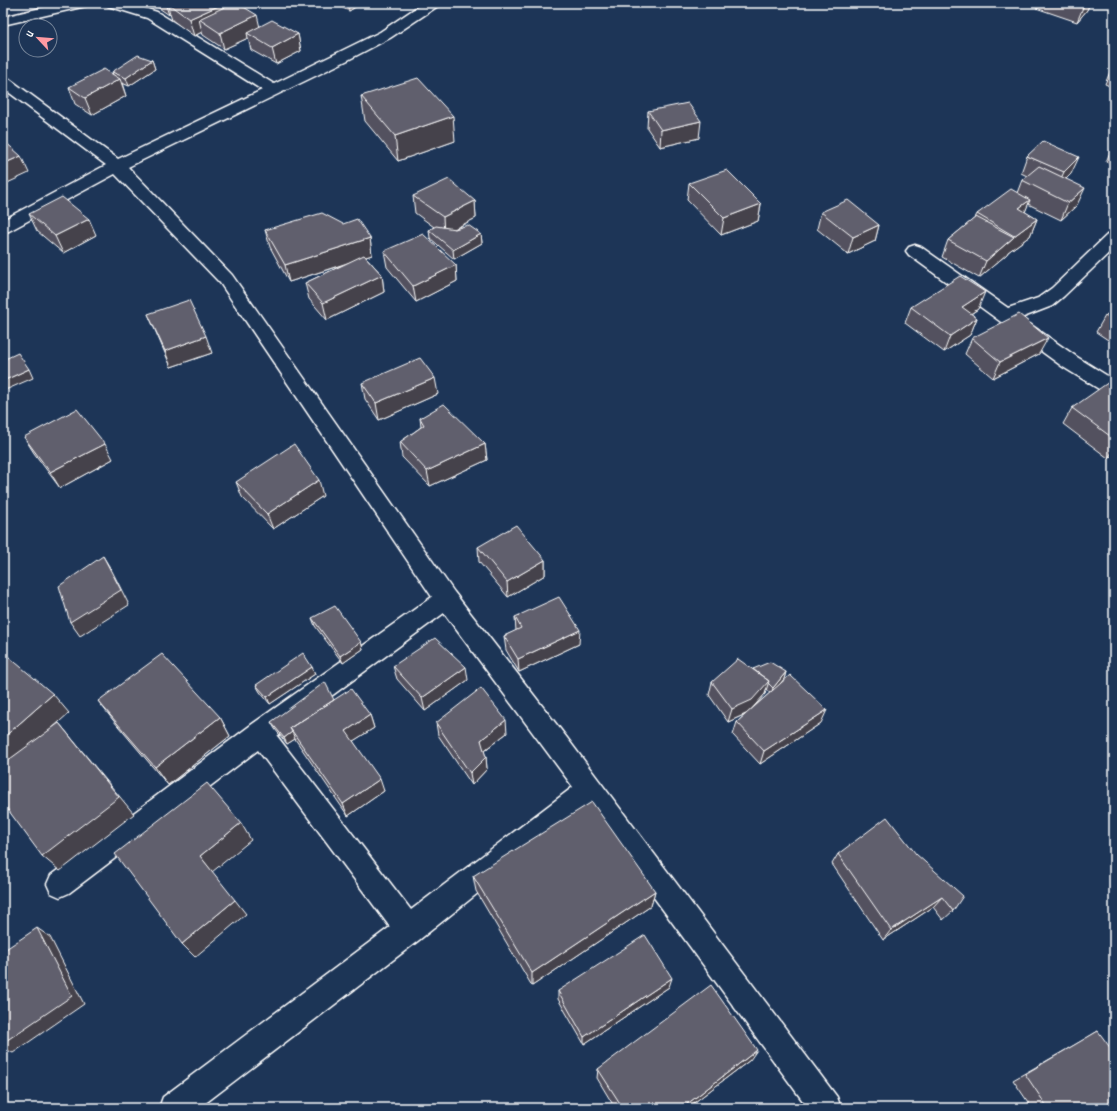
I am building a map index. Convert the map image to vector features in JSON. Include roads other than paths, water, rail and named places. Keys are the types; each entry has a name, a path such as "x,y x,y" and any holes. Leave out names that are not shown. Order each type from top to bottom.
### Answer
{"street":[{"path":"3,21 81,3"},
{"path":"113,3 152,15 274,91"},
{"path":"3,227 117,166 274,91 385,35 433,3"},
{"path":"3,82 117,166 226,280 446,598 590,789 826,1108"},
{"path":"1006,316 1045,302 1058,292 1114,238"},
{"path":"914,251 1070,362 1114,389"},
{"path":"60,884 260,733 446,598"},
{"path":"260,733 409,930"},
{"path":"174,1108 409,930 590,789"}]}
